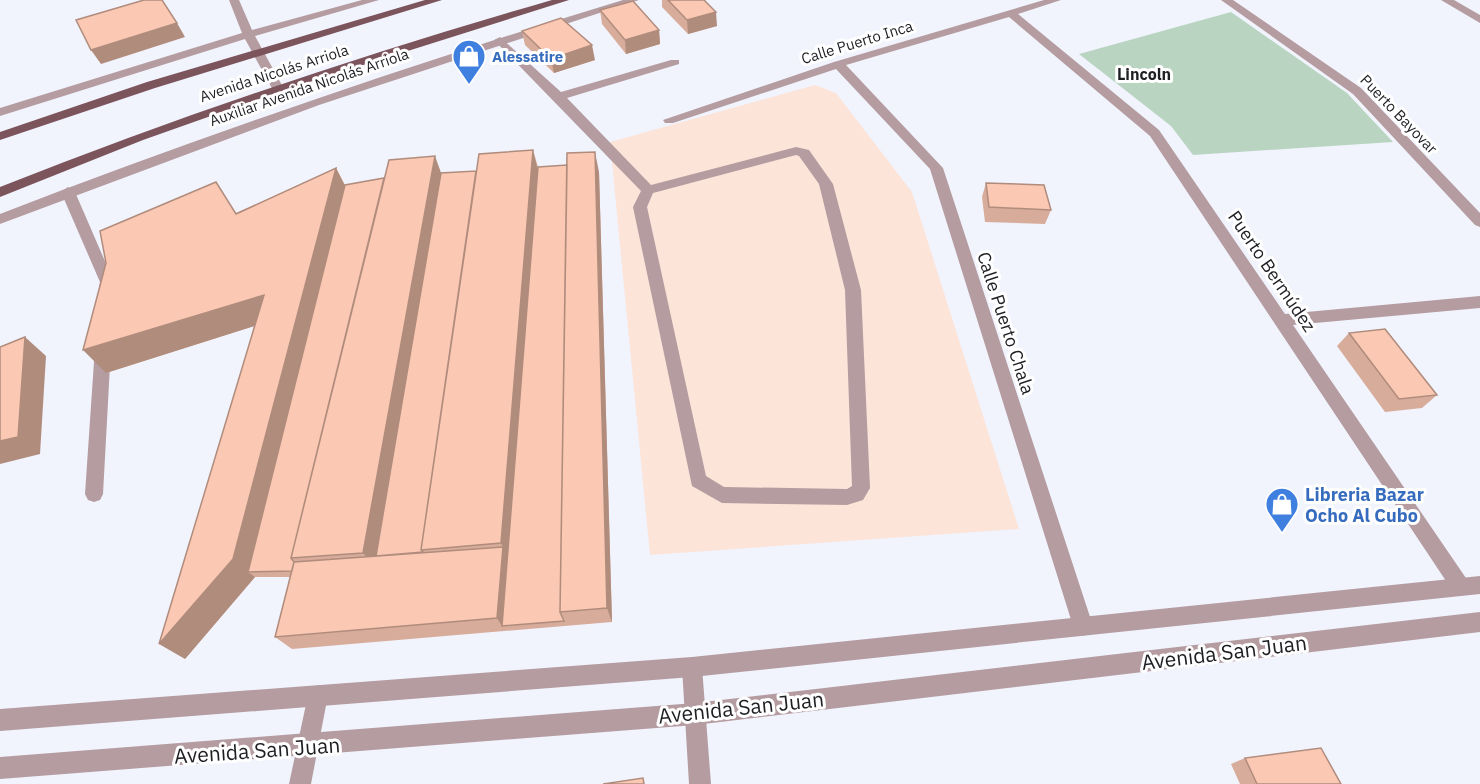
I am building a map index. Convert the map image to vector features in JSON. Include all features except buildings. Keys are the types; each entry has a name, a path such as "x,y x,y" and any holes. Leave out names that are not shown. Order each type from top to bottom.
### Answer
{"main road":[{"name":"Avenida Nicolás Arriola","path":"0,136 256,52 437,0"},
{"name":"Avenida Nicolás Arriola","path":"0,192 167,127 278,89 483,23 564,0"}],"street":[{"path":"234,0 256,52 278,89"},
{"path":"0,111 250,34 375,0"},
{"name":"Auxiliar Avenida Nicolás Arriola","path":"0,219 166,154 500,40 634,0"},
{"name":"Calle Puerto Inca","path":"669,120 838,64 1056,0"},
{"name":"Puerto Bayovar","path":"1226,0 1357,91 1480,222"},
{"path":"1446,0 1479,18"},
{"name":"Puerto Bermúdez","path":"1010,13 1155,133 1282,320 1470,586"},
{"path":"483,23 559,97 648,190"},
{"path":"559,97 675,62"},
{"name":"Calle Puerto Chala","path":"838,64 936,168 1083,626"},
{"path":"796,151 804,153 826,184 853,290 862,480 861,488 856,494 847,497 722,495 698,480 640,207 648,190 796,151"},
{"path":"68,192 107,282 106,306"},
{"path":"1282,320 1480,302"},
{"path":"94,494 104,330"},
{"name":"Avenida San Juan","path":"0,720 692,667 1470,586"},
{"name":"Avenida San Juan","path":"0,768 307,746 695,714 1480,622"},
{"path":"692,667 700,784"},
{"path":"300,784 318,695"}],"shaded area":[{"path":"815,85 836,93 912,192 1019,529 650,555 610,142"}],"green space":[{"path":"1231,12 1347,93 1393,142 1193,155 1171,126 1079,54"}],"place":[{"name":"Alessatire","path":"469,85"},
{"name":"Libreria Bazar Ocho Al Cubo","path":"1282,533"}],"district":[{"name":"Lincoln","path":"1144,74"}]}
